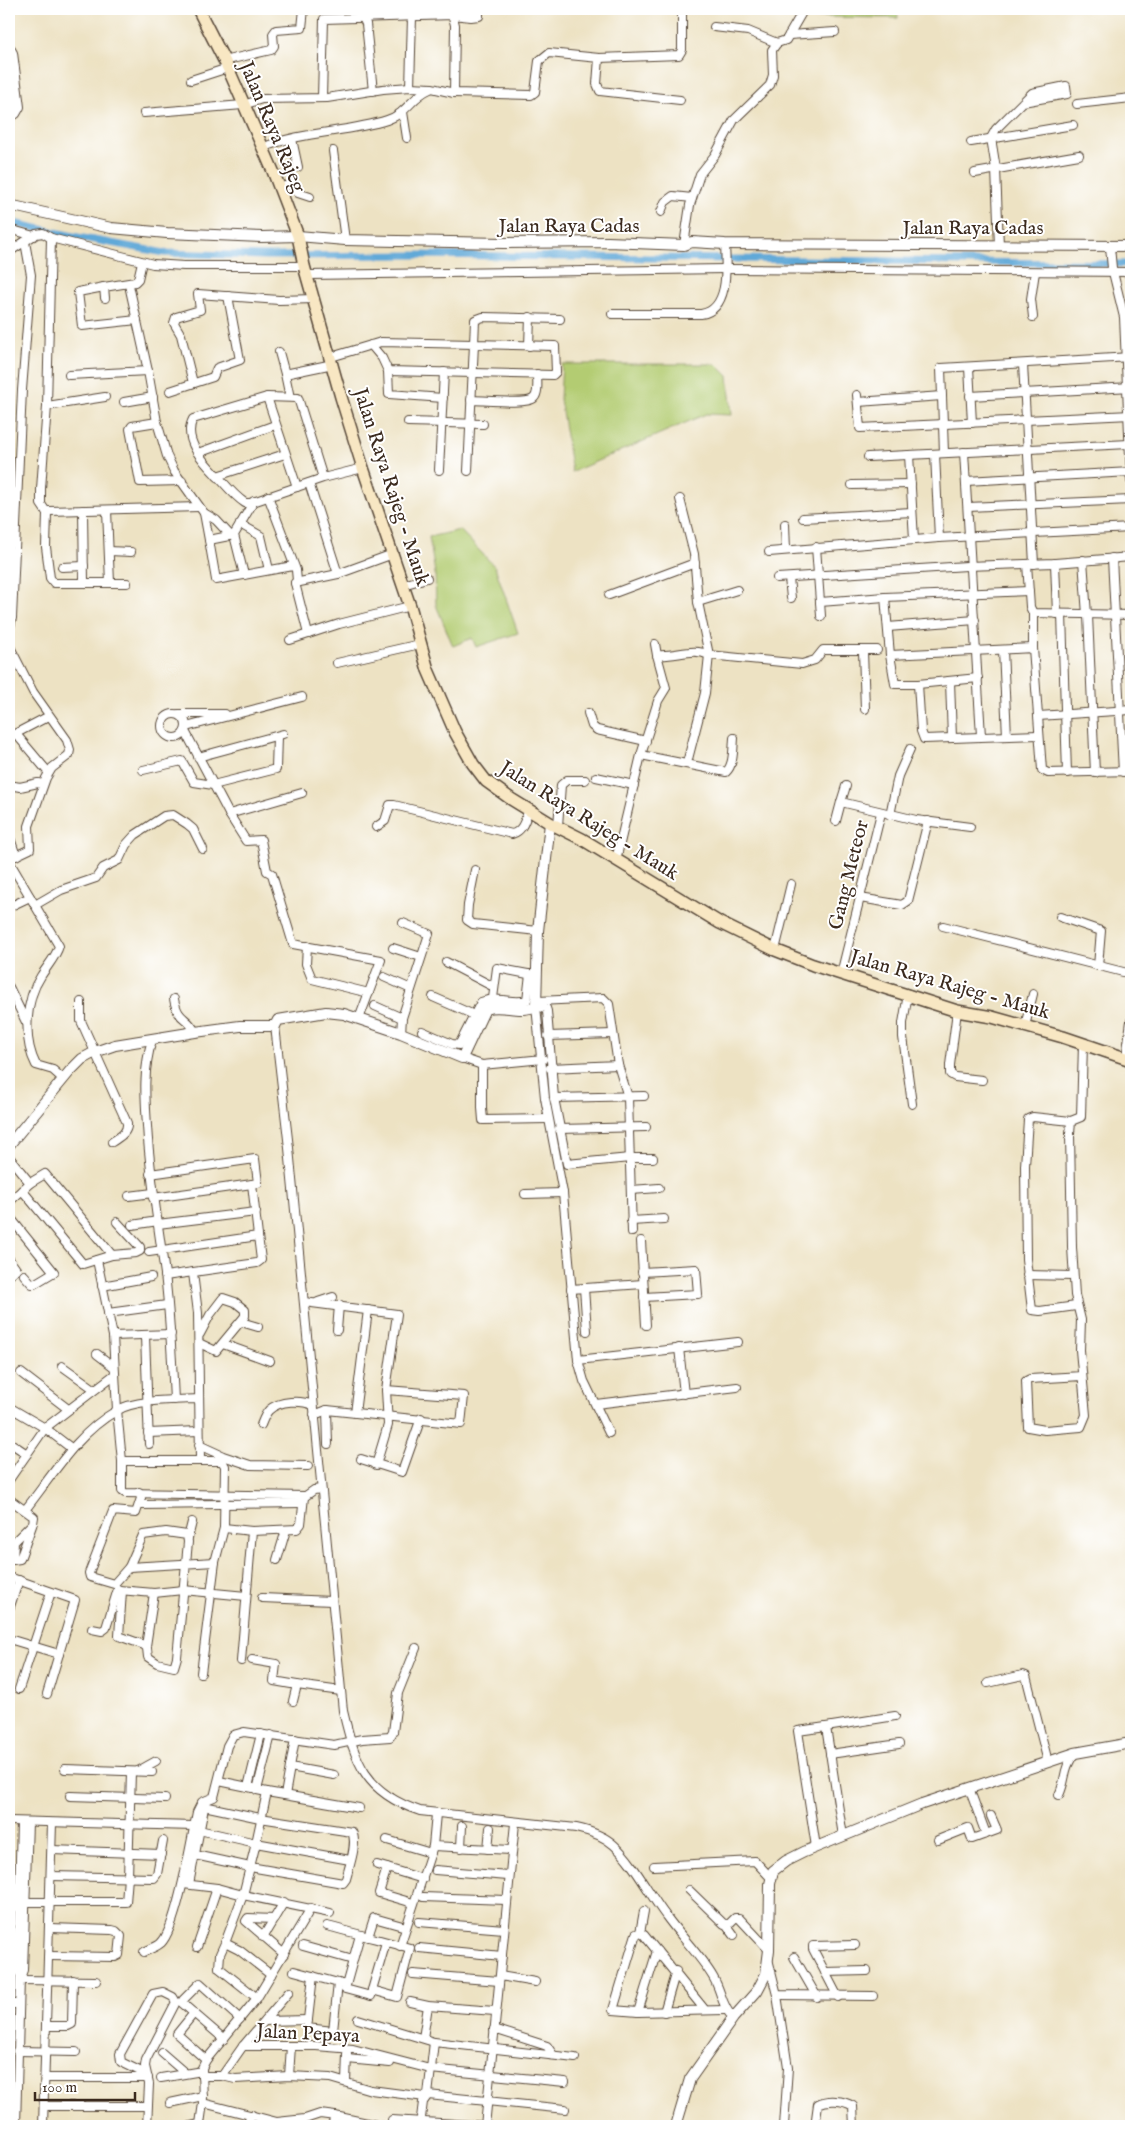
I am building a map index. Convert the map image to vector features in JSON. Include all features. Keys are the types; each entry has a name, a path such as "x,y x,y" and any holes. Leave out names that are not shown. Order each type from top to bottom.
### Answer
{"main road":[{"name":"Jalan Raya Rajeg","path":"198,9 226,65 262,148 299,241 305,268"},
{"name":"Jalan Raya Rajeg - Mauk","path":"305,268 362,468 410,606 428,670 455,732 473,764 494,788 725,926 775,950 841,974 957,1011 1025,1026 1128,1059"}],"street":[{"path":"191,80 226,65 271,50 274,45 273,34 276,30 302,28 304,9"},
{"path":"359,9 366,24 373,91"},
{"path":"322,98 323,21 326,18 412,17 452,12 478,16 480,9"},
{"path":"144,113 243,105 262,99 322,98 410,87 454,92 531,95 535,92 539,61 546,54 599,58 679,55 682,50 682,9"},
{"path":"714,27 748,31 777,43 786,40 804,9"},
{"path":"452,12 455,25 454,92"},
{"path":"410,87 412,17"},
{"path":"789,35 835,32"},
{"path":"684,245 692,198 700,174 715,155 734,120 770,85 773,75 772,52 777,43"},
{"path":"9,46 13,53 20,108 16,114 9,118"},
{"path":"599,58 596,84 600,91 680,100"},
{"path":"999,246 996,169 991,138 996,129 1023,102 1032,93 1066,86 1067,94 1023,102"},
{"path":"262,148 292,139 387,120 403,112 419,94 432,88"},
{"path":"1077,104 1131,98"},
{"path":"403,112 407,138"},
{"path":"971,142 1073,125"},
{"path":"292,139 298,167"},
{"path":"332,152 345,240"},
{"path":"975,173 1079,156"},
{"path":"278,188 292,184 298,193 310,197"},
{"path":"661,212 665,202 673,196 692,198"},
{"name":"Jalan Raya Cadas","path":"9,204 133,231 262,237 299,241 608,242 684,245 692,242 725,247 999,246 1111,251 1131,246"},
{"path":"9,229 37,234 142,262 184,266 305,268 725,268 1035,272 1113,270 1131,272"},
{"path":"9,252 37,234"},
{"path":"51,238 47,406 40,489 41,504 46,513 46,547 51,582 127,583"},
{"path":"9,631 12,618 22,390 31,275 24,242"},
{"path":"612,314 706,313 710,311 722,298 725,247"},
{"path":"1111,251 1113,270 1123,313 1128,357 1131,481"},
{"path":"137,320 82,326 78,292 129,285 138,279 142,262"},
{"path":"1032,317 1031,300 1035,272"},
{"path":"129,285 157,422 167,456 202,510 232,535 244,576"},
{"path":"104,288 105,298"},
{"path":"192,383 175,319 176,317 200,310 198,294 315,300"},
{"path":"170,391 213,376 216,368 240,360 228,296"},
{"path":"468,471 475,320 478,317 560,319"},
{"path":"529,346 530,317"},
{"path":"285,374 332,361 371,345 387,342 554,346 556,348 555,374 388,371"},
{"path":"371,345 382,358 388,371 389,394 443,398"},
{"path":"279,352 289,392"},
{"path":"944,453 940,369 1128,357"},
{"path":"1023,364 1032,505 1029,592 1030,607 1033,613 1038,735 1042,770 1048,773 1127,772 1121,711 1112,558"},
{"path":"969,367 972,423"},
{"path":"69,375 148,371"},
{"path":"439,470 444,372"},
{"path":"471,400 523,402 532,400 536,395 537,374"},
{"path":"970,396 1129,387"},
{"path":"942,396 857,399 860,428 1130,415"},
{"path":"47,406 105,397"},
{"path":"124,402 153,397"},
{"path":"324,478 298,398 267,397 193,419 190,424 190,436 204,463 244,503 362,468"},
{"path":"267,397 296,487"},
{"path":"157,422 132,426 130,428 140,482 182,481"},
{"path":"408,422 483,424"},
{"path":"198,453 275,425"},
{"path":"868,457 1129,444"},
{"path":"964,452 981,736"},
{"path":"217,476 285,454"},
{"path":"935,454 939,538"},
{"path":"909,455 914,539"},
{"path":"966,481 1131,472"},
{"path":"309,483 338,574"},
{"path":"852,485 911,484"},
{"path":"268,496 296,570 297,581 294,583 308,634"},
{"path":"680,499 695,563 698,602 710,655 705,693 687,763"},
{"path":"968,507 1131,500"},
{"path":"209,540 232,535 254,501"},
{"path":"46,513 49,511 83,510 202,510"},
{"path":"83,510 84,582"},
{"path":"107,510 110,583"},
{"path":"202,510 216,580 294,566"},
{"path":"803,518 912,512"},
{"path":"240,524 261,536 269,570"},
{"path":"785,524 786,550"},
{"path":"769,552 914,539 1131,528"},
{"path":"816,547 822,616"},
{"path":"109,551 131,552"},
{"path":"294,583 338,574 393,554"},
{"path":"777,578 971,566 1055,563 1131,556"},
{"path":"1083,560 1088,615 1095,773"},
{"path":"609,595 695,563"},
{"path":"1055,563 1066,715 1067,773"},
{"path":"62,567 84,566"},
{"path":"403,585 427,578"},
{"path":"789,578 792,598"},
{"path":"698,602 737,590"},
{"path":"820,602 885,597 1029,592"},
{"path":"885,597 890,655 895,684 918,684 978,678"},
{"path":"290,640 353,620 410,606"},
{"path":"1033,613 1131,615"},
{"path":"888,627 975,620"},
{"path":"337,664 420,644"},
{"path":"616,860 641,755 658,701 666,688 655,644"},
{"path":"9,645 33,692 63,734 70,750 69,755 48,772 43,784 29,826 30,849 11,859"},
{"path":"890,655 1034,648"},
{"path":"657,655 666,656 701,651 710,655 802,664 815,660 823,650 877,650"},
{"path":"1003,650 1007,736"},
{"path":"863,651 865,709"},
{"path":"950,681 952,738"},
{"path":"918,684 923,738 1038,735"},
{"path":"234,714 171,714 165,717 162,723 162,730 167,736 173,738 180,736 186,729 234,714 302,697"},
{"path":"1038,716 1131,710"},
{"path":"588,713 594,728 646,741"},
{"path":"178,714 184,718 186,729 198,756 228,814 246,841 261,840 268,871 272,874 293,944 381,960 359,1019"},
{"path":"48,772 12,735 49,716"},
{"path":"143,770 182,761 194,782 214,785 276,769 280,735 198,756"},
{"path":"641,755 726,772 730,769 732,761 734,738"},
{"path":"890,814 898,776 910,749"},
{"path":"596,777 634,786"},
{"path":"481,1002 493,998 522,1002 527,1000 534,975 538,931 561,785 568,780 585,780"},
{"path":"9,785 20,787 38,783 43,784"},
{"path":"836,821 846,786"},
{"path":"228,814 302,793"},
{"path":"841,802 881,813 970,828"},
{"path":"376,827 384,821 390,805 394,804 512,834 517,833 523,826 529,810"},
{"name":"Gang Meteor","path":"841,974 881,813"},
{"path":"35,905 61,890 96,878 103,868 119,860 126,845 134,835 164,816 173,815 193,829 203,849"},
{"path":"860,898 902,905 908,901 928,821"},
{"path":"9,835 11,859 59,948 36,985 26,1022"},
{"path":"475,870 467,920 473,924 538,931"},
{"path":"775,950 791,884"},
{"path":"9,908 30,897"},
{"path":"1060,917 1101,931 1098,966"},
{"path":"401,1034 402,1018 430,934 403,923"},
{"path":"943,926 1131,974"},
{"path":"307,946 306,964 312,979 370,993"},
{"path":"393,948 421,958"},
{"path":"446,962 492,982"},
{"path":"422,1031 456,1046 459,1045 498,968 534,975"},
{"path":"534,975 548,1119 563,1194 578,1360 584,1381 608,1433"},
{"path":"384,977 411,988"},
{"path":"492,982 493,998"},
{"path":"9,987 26,1022 29,1044 36,1065 53,1070 63,1079"},
{"path":"908,994 903,1023 903,1037 912,1104"},
{"path":"1025,1026 1033,994"},
{"path":"433,997 474,1015"},
{"path":"462,1058 485,1009 492,1007 524,1009 537,1003 603,998 609,1004 618,1065 628,1096 632,1232"},
{"path":"174,999 178,1014 192,1026 195,1032"},
{"path":"81,1002 81,1021 127,1123 125,1132 112,1142"},
{"path":"537,1003 546,1008 554,1098 567,1164 630,1158 653,1158"},
{"path":"375,1006 402,1018"},
{"path":"957,1011 950,1074 955,1077 982,1080"},
{"path":"9,1144 82,1059 115,1045 195,1032 335,1012 401,1034 482,1065 542,1059"},
{"path":"280,1021 289,1148 321,1490 341,1692 350,1743 365,1775 378,1787 411,1808 436,1814 548,1824 593,1832 614,1845 712,1975 719,1989 725,2010 733,2018"},
{"path":"1128,1059 1131,1021"},
{"path":"548,1036 612,1034"},
{"path":"152,1040 146,1059 144,1078 150,1174 165,1276 171,1334 174,1400"},
{"path":"1076,1306 1040,1311 1032,1310 1027,1275 1025,1166 1028,1119 1033,1117 1071,1120 1081,1118 1082,1044"},
{"path":"482,1065 483,1120 548,1119"},
{"path":"550,1068 618,1065"},
{"path":"554,1098 644,1096"},
{"path":"1071,1120 1074,1276 1076,1306 1081,1320 1082,1376 1086,1415 1081,1427 1045,1430 1028,1427 1026,1381 1030,1378 1082,1376"},
{"path":"559,1129 646,1127"},
{"path":"9,1158 30,1183"},
{"path":"129,1196 258,1184 255,1159 150,1174"},
{"path":"9,1202 30,1183 45,1174 112,1255"},
{"path":"165,1276 259,1262 252,1184"},
{"path":"631,1190 658,1188"},
{"path":"22,1190 83,1264 112,1255 140,1251 140,1247 117,1222"},
{"path":"525,1194 563,1194"},
{"path":"132,1225 256,1212"},
{"path":"9,1216 54,1272 34,1284 24,1275"},
{"path":"631,1221 664,1220"},
{"path":"149,1252 258,1236"},
{"path":"640,1241 646,1325"},
{"path":"9,1259 16,1269 9,1276"},
{"path":"97,1260 113,1336 116,1410 122,1461 121,1489 125,1493 225,1493 304,1500"},
{"path":"642,1272 696,1268 698,1294 644,1297"},
{"path":"193,1273 201,1343 199,1399 200,1461"},
{"path":"1027,1275 1074,1276"},
{"path":"102,1286 152,1277"},
{"path":"571,1289 643,1284"},
{"path":"584,1288 587,1331"},
{"path":"316,1302 332,1297"},
{"path":"223,1298 236,1302 245,1310 246,1314 241,1322 216,1351 201,1343 201,1329 223,1298"},
{"path":"304,1302 316,1302 396,1314 398,1316 386,1390 387,1430 376,1465"},
{"path":"108,1313 168,1305"},
{"path":"337,1330 339,1306"},
{"path":"355,1413 368,1310"},
{"path":"241,1322 258,1328"},
{"path":"113,1336 171,1334"},
{"path":"145,1336 149,1444"},
{"path":"578,1360 738,1342"},
{"path":"223,1344 270,1361"},
{"path":"679,1348 684,1394"},
{"path":"97,1354 114,1371"},
{"path":"62,1366 94,1390"},
{"path":"10,1477 45,1428 94,1390 114,1371"},
{"path":"21,1372 68,1409"},
{"path":"596,1404 737,1387"},
{"path":"314,1415 327,1410 388,1417 421,1418 461,1424 464,1396 386,1390"},
{"path":"26,1510 71,1448 116,1410 147,1402 199,1399"},
{"path":"261,1425 267,1412 277,1405 305,1402 314,1405"},
{"path":"9,1407 45,1428 71,1448"},
{"path":"327,1410 328,1444"},
{"path":"361,1459 402,1472 421,1418"},
{"path":"148,1433 199,1432"},
{"path":"9,1442 27,1454"},
{"path":"199,1444 223,1456 250,1465 308,1466"},
{"path":"201,1673 215,1562 224,1528 225,1466 232,1458"},
{"path":"122,1461 222,1462 225,1466"},
{"path":"224,1528 252,1531 297,1529 300,1526 304,1500 314,1490 321,1490"},
{"path":"139,1492 141,1498 140,1505 134,1514 113,1512 89,1574 91,1578 118,1588 154,1593 183,1590 246,1596"},
{"path":"9,1499 33,1515 33,1523"},
{"path":"140,1505 304,1500"},
{"path":"154,1593 146,1646 149,1659 172,1667 175,1666 185,1563 192,1522"},
{"path":"278,1560 286,1530"},
{"path":"240,1661 252,1531"},
{"path":"102,1631 108,1624 118,1588 143,1535 178,1532 184,1533 188,1538"},
{"path":"129,1567 215,1562"},
{"path":"9,1577 75,1600 47,1694"},
{"path":"9,1609 19,1580"},
{"path":"118,1588 119,1636"},
{"path":"19,1689 51,1592"},
{"path":"262,1598 332,1601"},
{"path":"92,1629 146,1646"},
{"path":"9,1639 59,1654"},
{"path":"144,1952 162,1943 171,1926 195,1855 200,1805 214,1797 227,1746 233,1735 244,1732 334,1745 390,1737 393,1732 398,1693 416,1648"},
{"path":"252,1660 276,1664 274,1681 341,1692"},
{"path":"988,1683 1023,1674 1026,1676 1048,1762"},
{"path":"293,1701 297,1685"},
{"path":"816,1847 798,1731 895,1716"},
{"path":"826,1727 842,1836"},
{"path":"248,1787 260,1734"},
{"path":"257,1790 271,1735"},
{"path":"285,1795 295,1739"},
{"path":"676,2126 690,2079 733,2018 762,1985 769,1954 771,1878 778,1866 816,1847 922,1804 1075,1753 1131,1743"},
{"path":"830,1754 899,1744"},
{"path":"1059,1795 1067,1764 1075,1753"},
{"path":"134,1772 156,1761"},
{"path":"290,1767 334,1775"},
{"path":"64,1769 152,1772"},
{"path":"9,1902 124,1903 126,1901 130,1797 134,1772"},
{"path":"218,1781 266,1792 359,1808"},
{"path":"969,1788 986,1834"},
{"path":"256,1998 220,1968 220,1954 226,1943 243,1895 256,1844 266,1792"},
{"path":"70,1796 165,1799"},
{"path":"195,1855 250,1867 343,1883 346,1879 350,1860 354,1837 352,1832 260,1818 205,1803"},
{"path":"400,1946 413,1903 417,1900 432,1850 436,1814"},
{"path":"938,1840 968,1828 972,1839 997,1830 991,1816"},
{"path":"9,1822 129,1824 197,1828 256,1844 350,1860"},
{"path":"15,2126 19,2004 18,1973 23,1902 24,1822"},
{"path":"392,2120 420,2124 486,2126 495,2011 515,1822"},
{"path":"43,2126 52,1823"},
{"path":"461,1848 462,1826"},
{"path":"186,1884 197,1828"},
{"path":"488,1849 490,1828"},
{"path":"387,1840 432,1850 461,1848 511,1850"},
{"path":"51,1876 128,1878 156,1876 163,1841"},
{"path":"52,1850 161,1854"},
{"path":"654,1866 755,1861 771,1878"},
{"path":"377,1865 423,1878"},
{"path":"386,1868 379,1893 413,1903"},
{"path":"435,1870 508,1876"},
{"path":"186,1884 217,1888 330,1913"},
{"path":"197,1947 217,1888"},
{"path":"689,1890 726,1924 734,1935"},
{"path":"423,1897 506,1900"},
{"path":"263,1937 284,1902"},
{"path":"191,2126 200,2124 203,2100 202,2074 206,2060 256,1998 310,1908"},
{"path":"644,1911 640,1933 636,1934 633,1942 612,2008 616,2011 638,2012 725,2010"},
{"path":"236,1913 246,1919 274,1919"},
{"path":"313,1976 307,2028 333,2031 342,1984 374,1918 406,1927"},
{"path":"726,1924 739,1918 769,1954 788,2068 784,2126"},
{"path":"246,1919 247,1923 284,1954"},
{"path":"419,1922 504,1929"},
{"path":"327,1926 410,1948 397,1997 372,1990"},
{"path":"49,1956 115,1957 119,1955 120,1936 116,1931 112,1930 50,1928"},
{"path":"640,1933 644,1935 676,1971 705,2010"},
{"path":"294,1971 342,1984 345,1989 371,1996 386,1942"},
{"path":"226,1943 239,1950 271,1975"},
{"path":"838,1997 813,1946 855,1945"},
{"path":"303,1946 353,1960"},
{"path":"418,1948 502,1956"},
{"path":"638,2012 657,1951"},
{"path":"794,1957 817,1997"},
{"path":"664,2012 676,1971"},
{"path":"825,1972 867,1971"},
{"path":"18,1973 48,1980 96,1981"},
{"path":"412,1974 499,1978 535,1982"},
{"path":"47,2026 68,2026 72,2024 73,1980"},
{"path":"224,2039 182,2003 183,2000 200,1983 240,2019"},
{"path":"147,2076 121,2062 120,2054 153,1994 163,1992 173,1996 176,2002 146,2060 147,2076 147,2126"},
{"path":"222,2076 243,2046 290,1992"},
{"path":"777,1995 817,1997 873,1996"},
{"path":"410,2002 428,2006 495,2011"},
{"path":"9,2004 19,2004"},
{"path":"423,2038 428,2006"},
{"path":"194,2014 177,2034 206,2060"},
{"path":"358,2019 434,2042 492,2047 575,2058"},
{"path":"265,2021 308,2020"},
{"path":"494,2029 547,2046 553,2055"},
{"path":"420,2124 434,2042"},
{"name":"Jalan Pepaya","path":"243,2046 348,2049 430,2069 565,2082"},
{"path":"289,2076 291,2046"},
{"path":"346,2082 348,2049"},
{"path":"16,2051 76,2052"},
{"path":"162,2053 185,2073"},
{"path":"347,2059 412,2064"},
{"path":"161,2078 185,2073 235,2078 289,2076 330,2078 371,2090 565,2109"},
{"path":"45,2078 147,2076"},
{"path":"170,2103 203,2100 277,2124 304,2122 320,2114 335,2116 360,2124 381,2126"},
{"path":"814,2126 819,2103 834,2101 846,2102 853,2106 854,2126"},
{"path":"45,2106 147,2106"},
{"path":"246,2126 252,2115"},
{"path":"332,2126 335,2116"}],"green space":[{"path":"818,9 897,9 898,18 819,17"},
{"path":"562,364 716,364 728,376 732,415 706,414 572,472 560,399"},
{"path":"460,530 495,567 518,633 476,647 472,638 453,646 436,605 435,573 429,537"}],"waterway":[{"path":"9,222 165,253 266,256 420,255 1131,264"}]}
